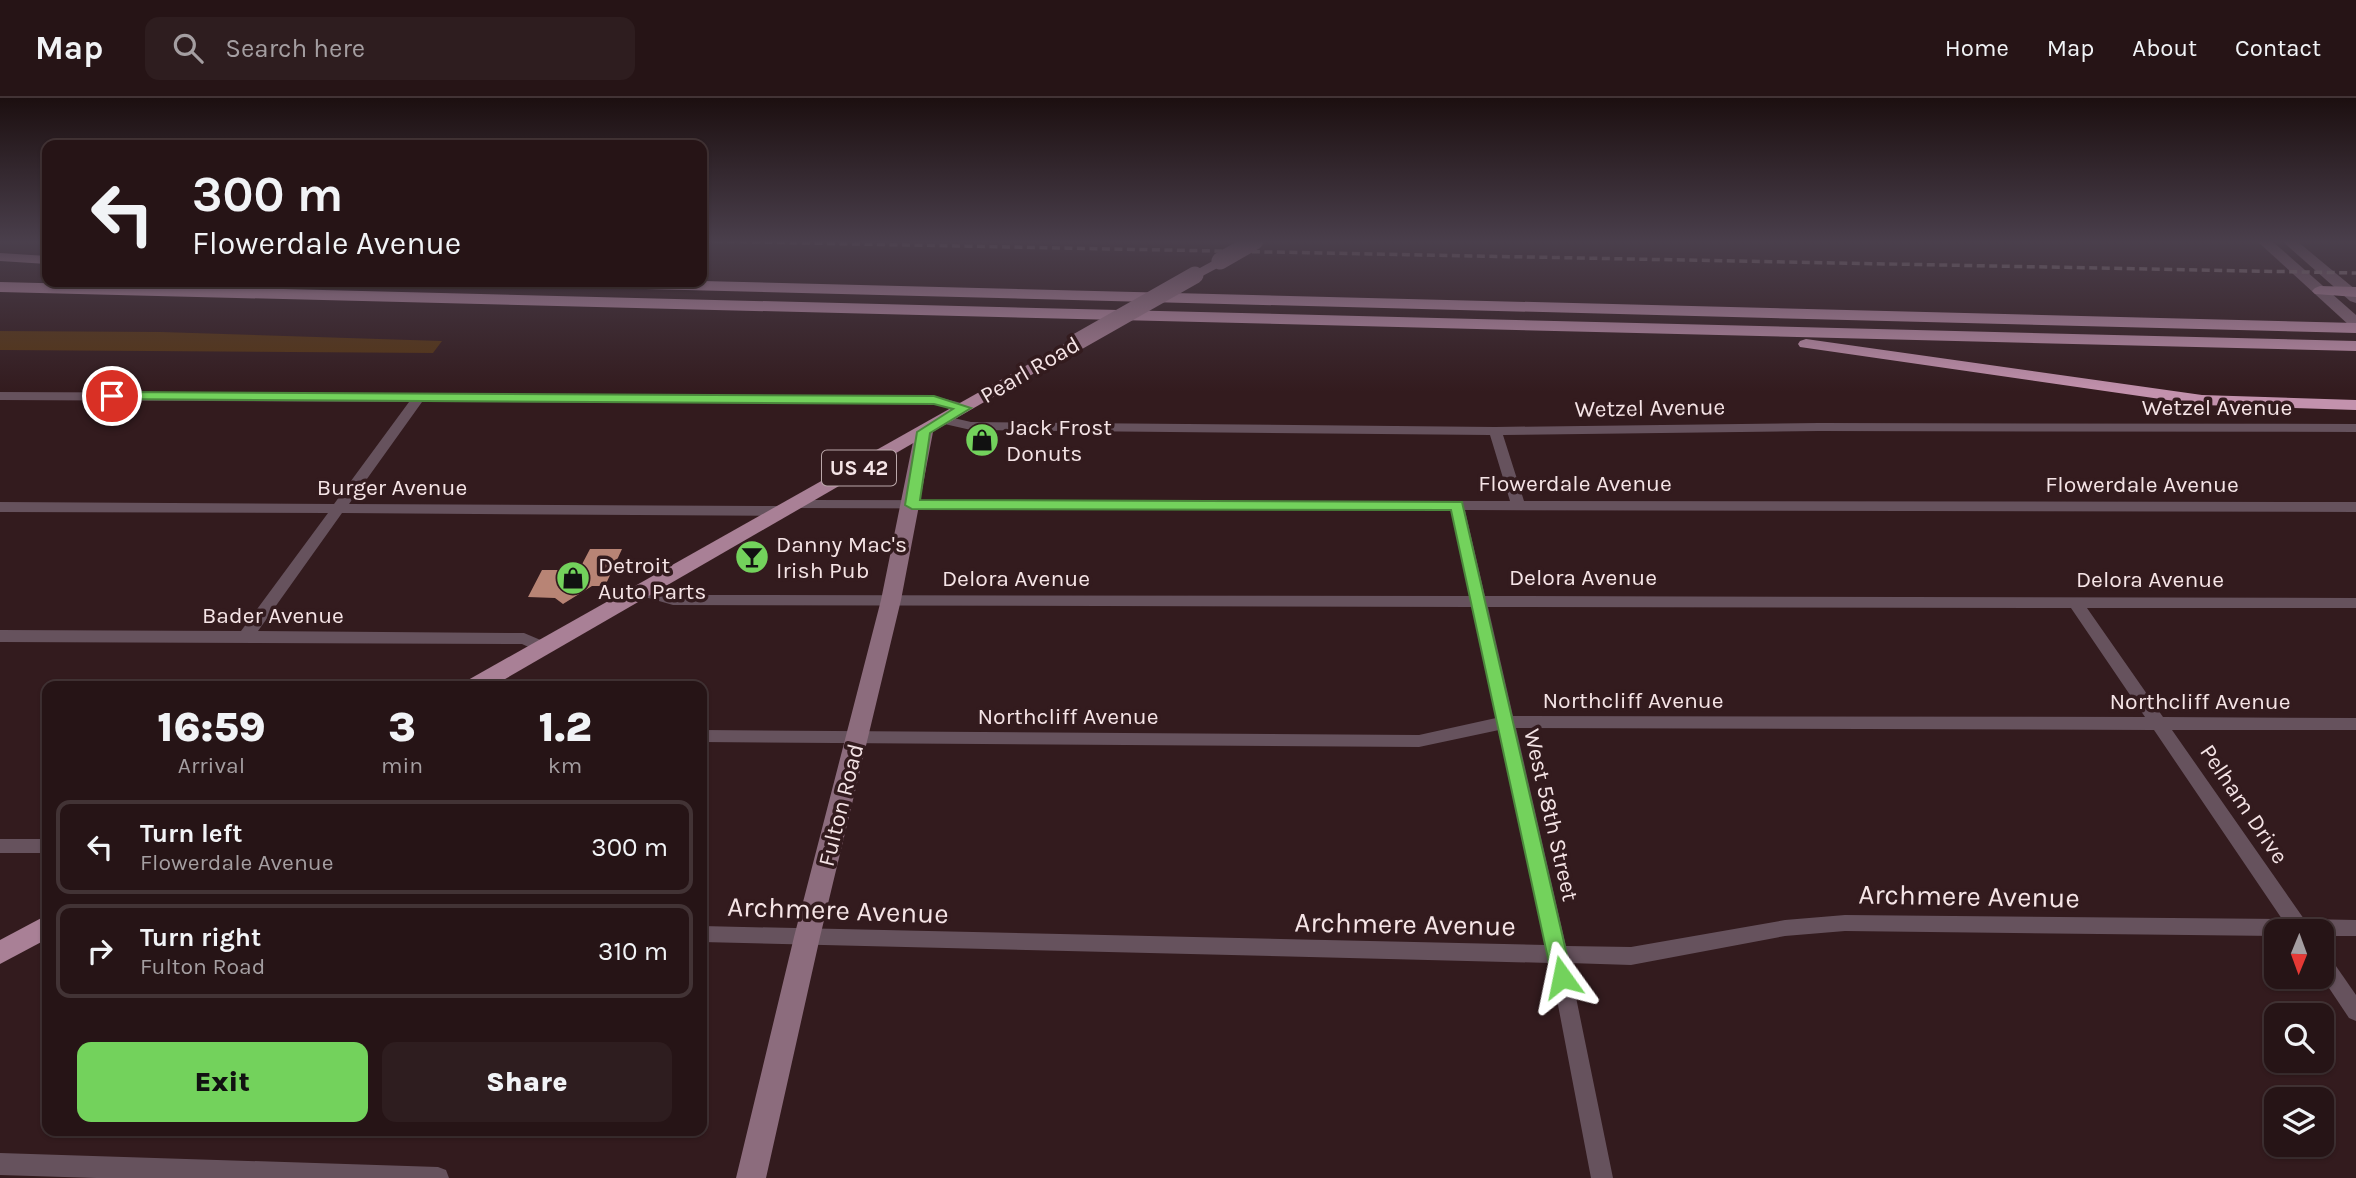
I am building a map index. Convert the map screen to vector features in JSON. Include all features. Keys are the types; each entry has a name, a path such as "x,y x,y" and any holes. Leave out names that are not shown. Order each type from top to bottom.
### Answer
{"highway":[{"path":"0,294 106,291"},
{"path":"138,291 2351,346"},
{"path":"934,291 2326,327 2356,325"},
{"path":"2325,291 2354,294"},
{"path":"1451,325 1806,344 2202,400 2356,405"}],"main road":[{"name":"Pearl Road","path":"495,681 544,648 1166,291"},
{"path":"2320,291 2356,325"},
{"name":"Fulton Road","path":"751,1178 807,937 891,600 912,505 924,432"},
{"path":"0,953 42,929"}],"street":[{"path":"0,396 934,400 964,408"},
{"path":"245,638 418,398"},
{"name":"Wetzel Avenue","path":"944,420 971,426 1496,431 1806,427 2356,428"},
{"path":"1496,431 1519,506"},
{"name":"Flowerdale Avenue","path":"789,508 912,505 2356,507"},
{"name":"West 58th Street","path":"1457,505 1558,955 1602,1178"},
{"name":"Burger Avenue","path":"0,508 789,508"},
{"name":"Delora Avenue","path":"643,591 673,600 2356,603"},
{"name":"Pelham Drive","path":"2075,602 2293,919"},
{"name":"Bader Avenue","path":"0,636 509,638 524,639 544,648"},
{"name":"Northcliff Avenue","path":"707,736 1419,741 1506,722 2356,724"},
{"path":"0,846 42,846"},
{"name":"Archmere Avenue","path":"707,934 1630,956 1785,928 1845,923 2264,929"},
{"name":"Archmere Avenue","path":"2334,928 2356,928"},
{"path":"2334,980 2356,1012"},
{"path":"0,1164 438,1178"}],"shaded area":[{"path":"0,331 161,332 442,341 433,353 0,350"}],"building":[{"name":"Detroit Auto Parts","path":"590,549 622,549 605,586 592,586 563,604 555,598 528,597 542,570 579,570"}],"place":[{"name":"Jack Frost Donuts","path":"982,440"},
{"name":"Danny Mac's Irish Pub","path":"752,557"},
{"name":"Detroit Auto Parts","path":"573,578"}],"route":[{"path":"112,396 934,400 964,408 924,432 912,505 1457,505 1562,977"}]}
